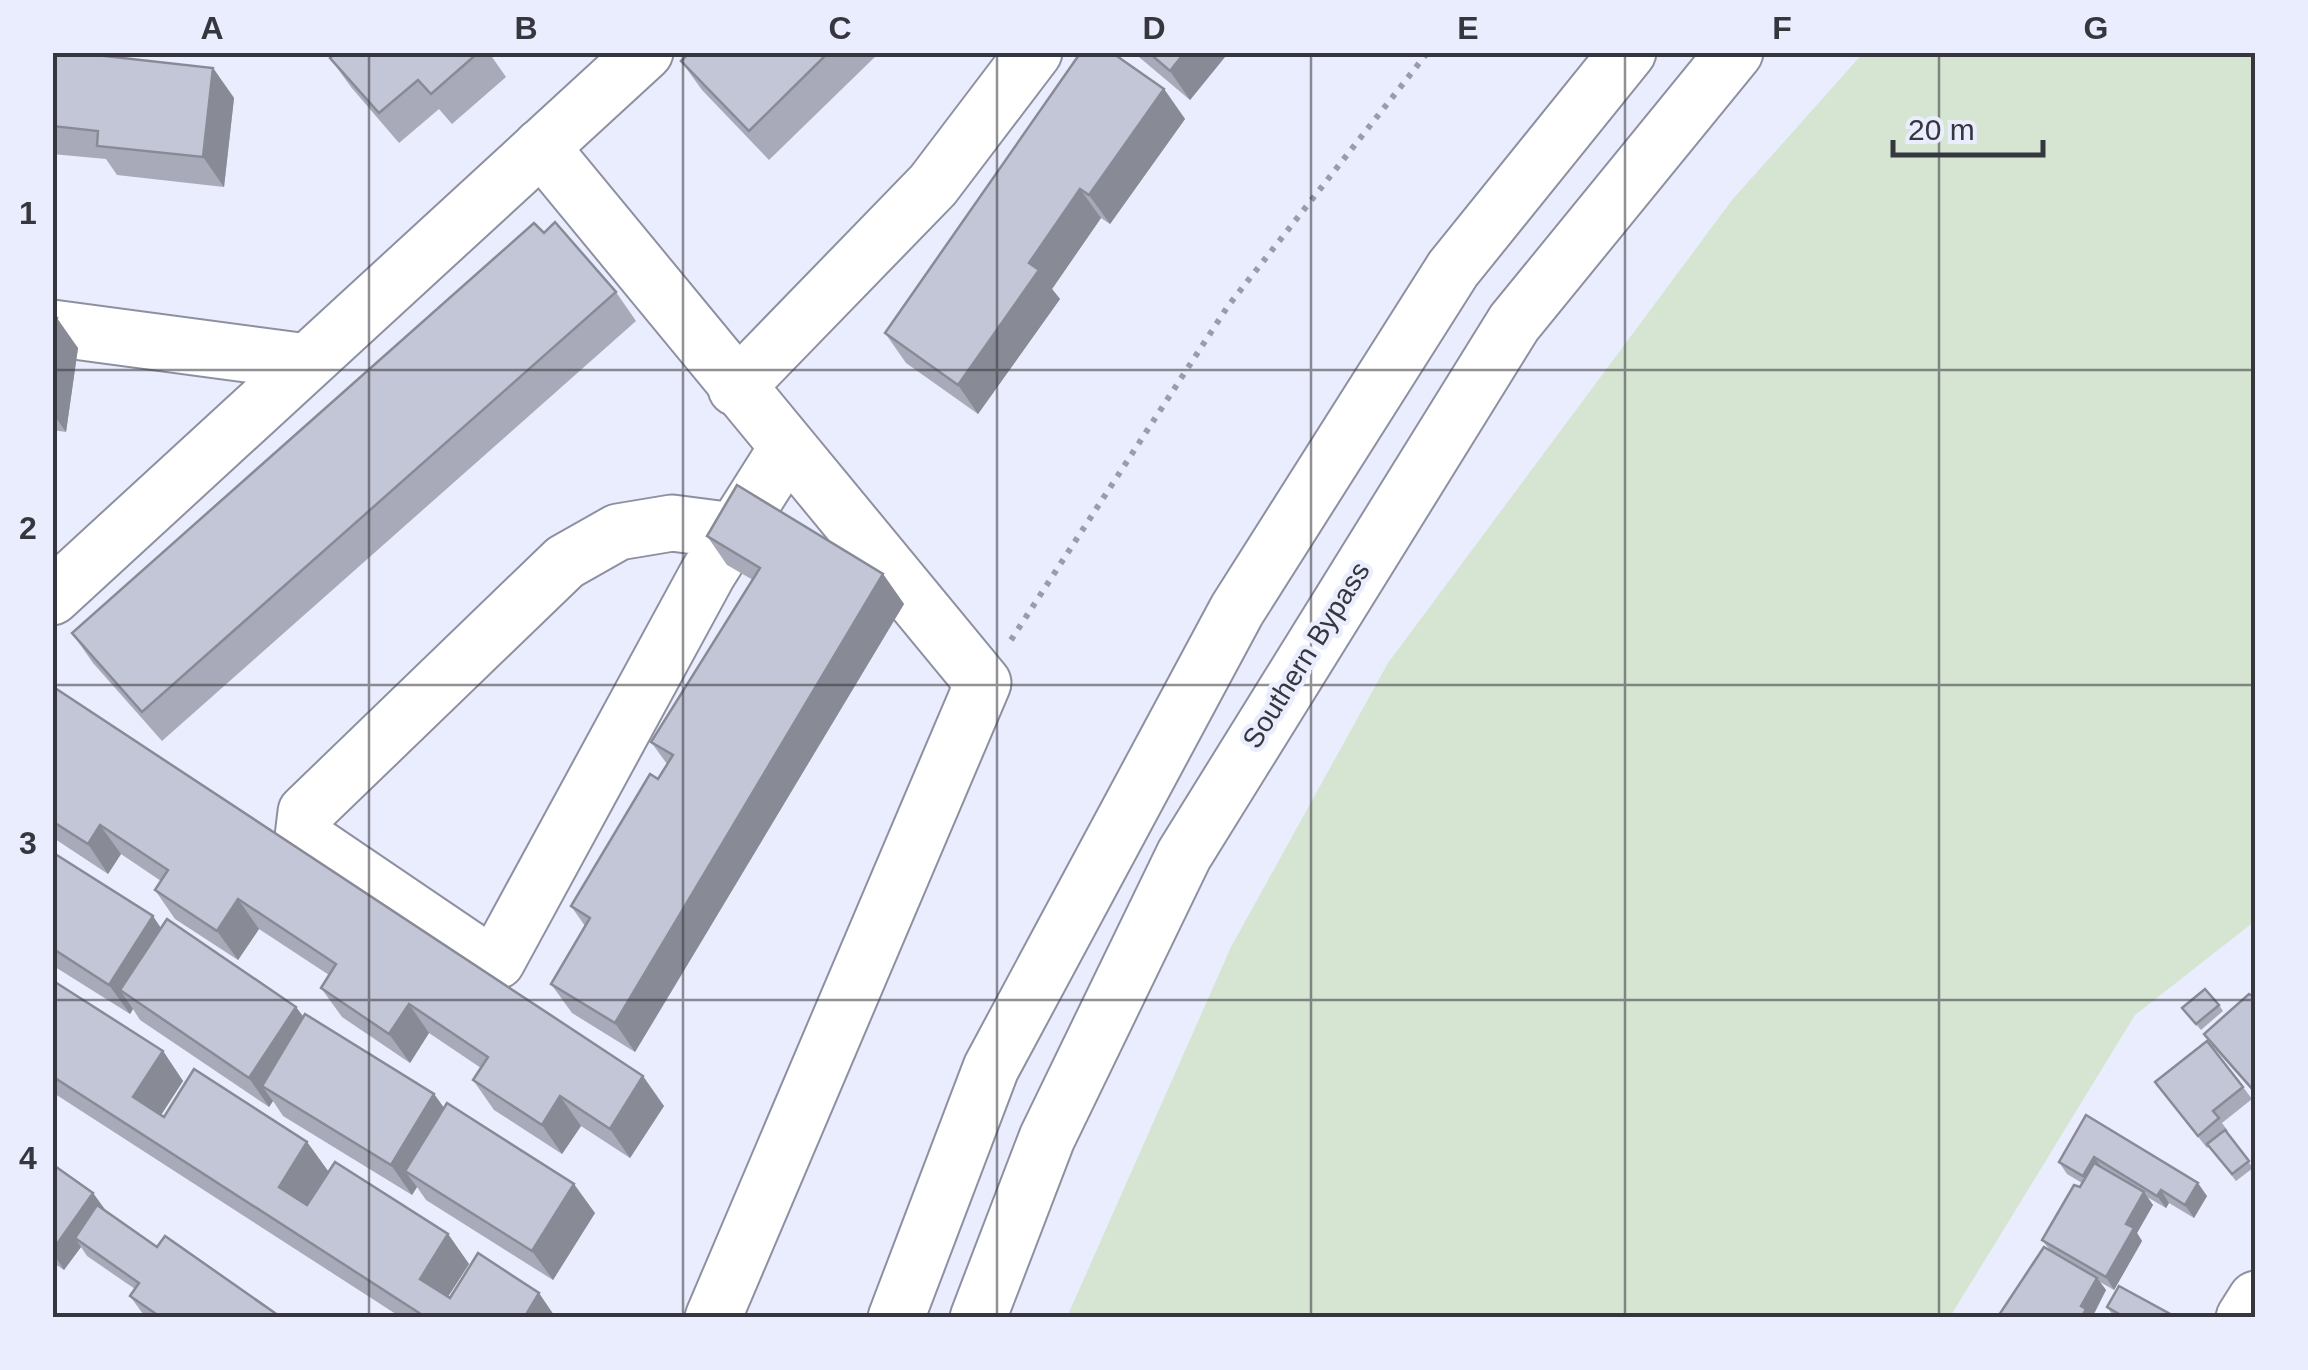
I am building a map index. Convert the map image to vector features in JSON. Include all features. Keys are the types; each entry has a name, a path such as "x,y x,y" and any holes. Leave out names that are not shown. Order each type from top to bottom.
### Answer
{"main road":[{"path":"52,597 646,52"},
{"path":"736,388 933,185 1034,52"},
{"path":"896,1318 992,1068 1237,610 1453,269 1628,52"},
{"name":"Southern Bypass","path":"978,1318 1047,1138 1184,856 1514,323 1736,52"},
{"path":"541,147 983,683 713,1318"},
{"path":"52,328 307,362"},
{"path":"734,531 672,522 618,532 565,562 306,812 304,837 480,957 497,961 734,531 787,448"},
{"path":"2244,1318 2256,1299"}],"path":[{"path":"983,683 1228,306 1428,52"}],"green space":[{"path":"1864,52 2255,53 2255,921 2135,1015 1950,1317 1067,1317 1231,947 1388,663 1732,200"}],"building":[{"path":"52,52 213,68 203,157 97,146 98,131 52,126"},
{"path":"336,52 479,52 431,94 418,80 379,113 330,58"},
{"path":"690,52 829,52 749,131 681,61"},
{"path":"1081,52 1111,52 1164,89 1089,195 1080,189 1029,263 1039,270 958,385 885,333"},
{"path":"1148,52 1185,52 1170,71"},
{"path":"555,222 616,292 142,712 72,633 534,223 544,233"},
{"path":"52,318 57,318 52,352"},
{"path":"737,485 883,574 615,1023 551,984 590,918 571,906 650,774 658,779 673,755 651,742 760,568 707,536"},
{"path":"52,686 643,1076 610,1129 560,1096 542,1125 473,1080 488,1057 409,1004 389,1034 321,988 336,964 238,899 217,931 155,890 168,870 100,825 88,844 52,821"},
{"path":"52,852 153,916 109,985 52,948"},
{"path":"167,919 296,1007 249,1078 120,990"},
{"path":"55,982 163,1051 133,1097 164,1117 194,1069 307,1142 279,1187 307,1205 335,1162 448,1234 420,1279 450,1298 478,1253 539,1293 524,1318 427,1318 52,1076"},
{"path":"2205,989 2219,1005 2196,1024 2182,1008"},
{"path":"2249,994 2256,998 2255,1092 2204,1034"},
{"path":"305,1014 434,1094 391,1165 262,1086"},
{"path":"2207,1041 2243,1087 2213,1111 2219,1118 2198,1136 2155,1082"},
{"path":"447,1103 574,1184 532,1251 405,1171"},
{"path":"2086,1115 2198,1183 2185,1205 2161,1190 2157,1196 2094,1157 2083,1176 2059,1162"},
{"path":"2225,1130 2249,1161 2232,1174 2207,1144"},
{"path":"2094,1163 2144,1192 2126,1224 2134,1228 2106,1277 2042,1240 2074,1185 2080,1187"},
{"path":"52,1164 93,1193 52,1251"},
{"path":"97,1205 157,1247 165,1236 282,1318 162,1318 130,1296 139,1283 75,1238"},
{"path":"2044,1247 2097,1278 2081,1306 2086,1309 2081,1318 1997,1318"},
{"path":"2119,1286 2172,1315 2126,1318 2107,1307"}]}
